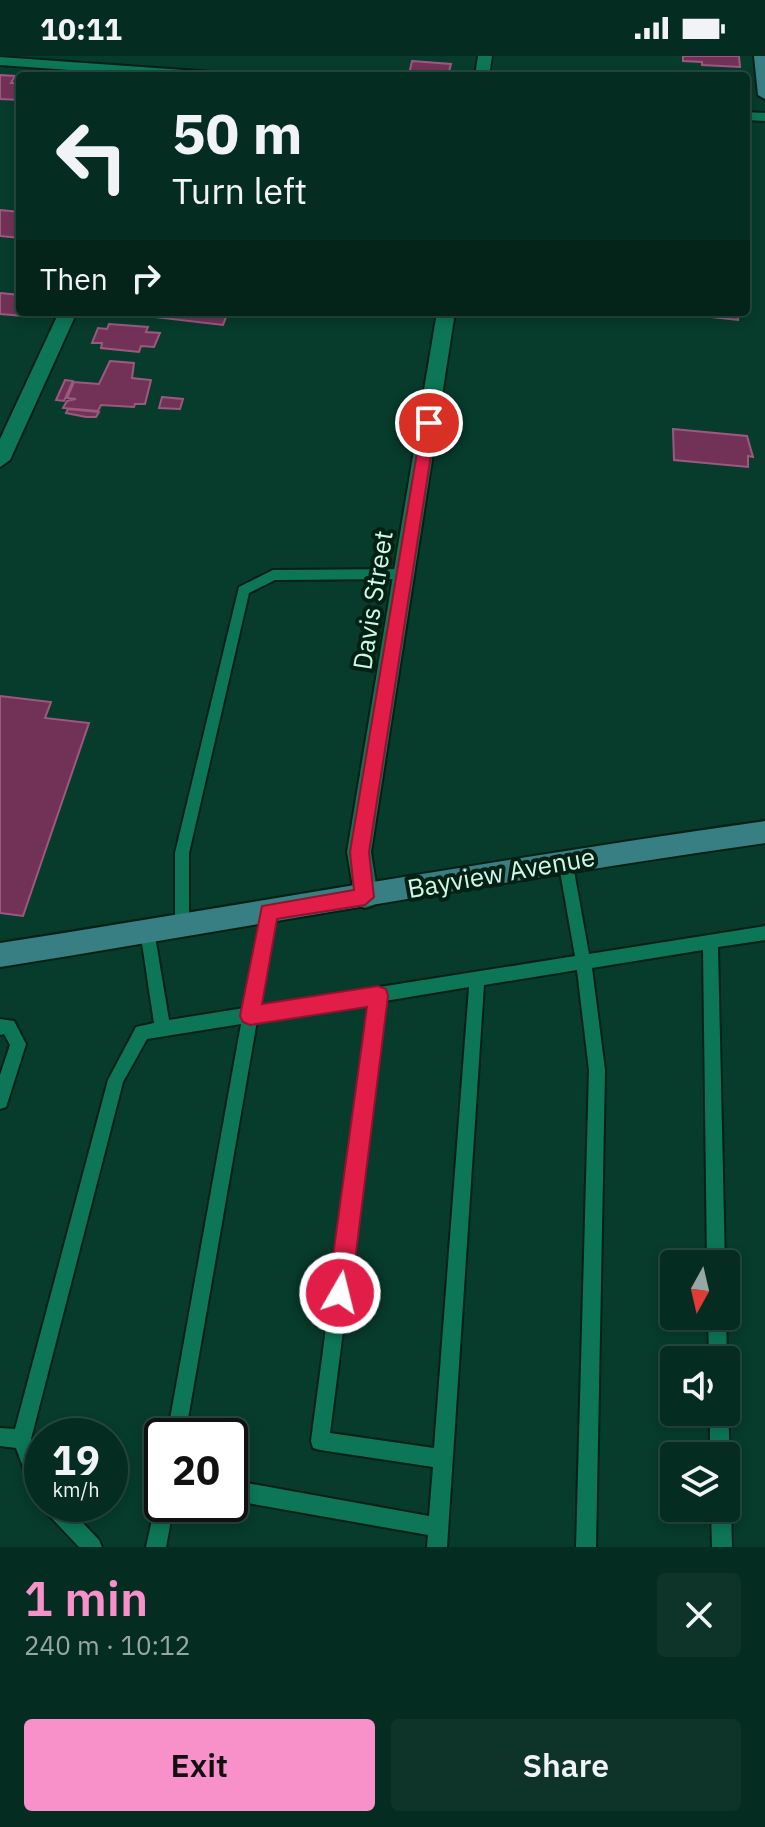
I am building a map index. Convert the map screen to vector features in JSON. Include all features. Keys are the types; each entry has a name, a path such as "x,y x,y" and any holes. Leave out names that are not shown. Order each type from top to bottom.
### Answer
{"main road":[{"path":"761,56 765,95"},
{"name":"Bayview Avenue","path":"0,955 365,897 565,860 765,832"}],"street":[{"path":"0,61 146,72"},
{"path":"0,460 66,316"},
{"name":"Davis Street","path":"365,897 359,852 445,316"}],"lane":[{"path":"182,925 182,853 243,590 273,575 404,574"},
{"path":"565,860 581,964 594,1022 597,1070 586,1547"},
{"path":"179,1418 269,912"},
{"path":"147,930 163,1029"},
{"path":"24,1444 22,1439 116,1080 142,1032 765,933"},
{"path":"710,943 716,1250"},
{"path":"248,1494 438,1537 477,980"},
{"path":"378,996 320,1441 444,1459"},
{"path":"0,1027 8,1026 18,1044 0,1101"},
{"path":"0,1437 22,1439"},
{"path":"69,1522 92,1547"},
{"path":"156,1547 161,1522"},
{"path":"721,1522 722,1547"}],"building":[{"path":"683,56 739,56 740,67 702,65 702,62 683,61"},
{"path":"412,61 451,64 449,72 409,72"},
{"path":"0,75 15,76 11,83 16,83 16,100 0,99"},
{"path":"0,210 16,212 16,238 0,236"},
{"path":"0,293 16,295 16,315 0,314"},
{"path":"154,316 226,316 223,325"},
{"path":"701,316 738,316 738,320"},
{"path":"109,324 148,327 146,332 160,333 154,347 141,346 139,352 101,348 102,343 92,343 98,328 107,329"},
{"path":"110,361 134,363 132,378 151,380 145,404 135,404 134,407 101,405 98,411 63,408 67,401 76,399 67,398 74,382 99,384"},
{"path":"65,380 73,381 64,401 56,400"},
{"path":"162,397 183,399 180,409 159,408"},
{"path":"68,409 99,412 96,417 86,417 66,413"},
{"path":"673,429 747,436 753,457 748,456 748,467 674,460"},
{"path":"0,696 51,702 45,718 89,723 23,916 0,913"}],"route":[{"path":"340,1293 378,996 250,1016 269,912 365,897 359,852 429,423"}]}
